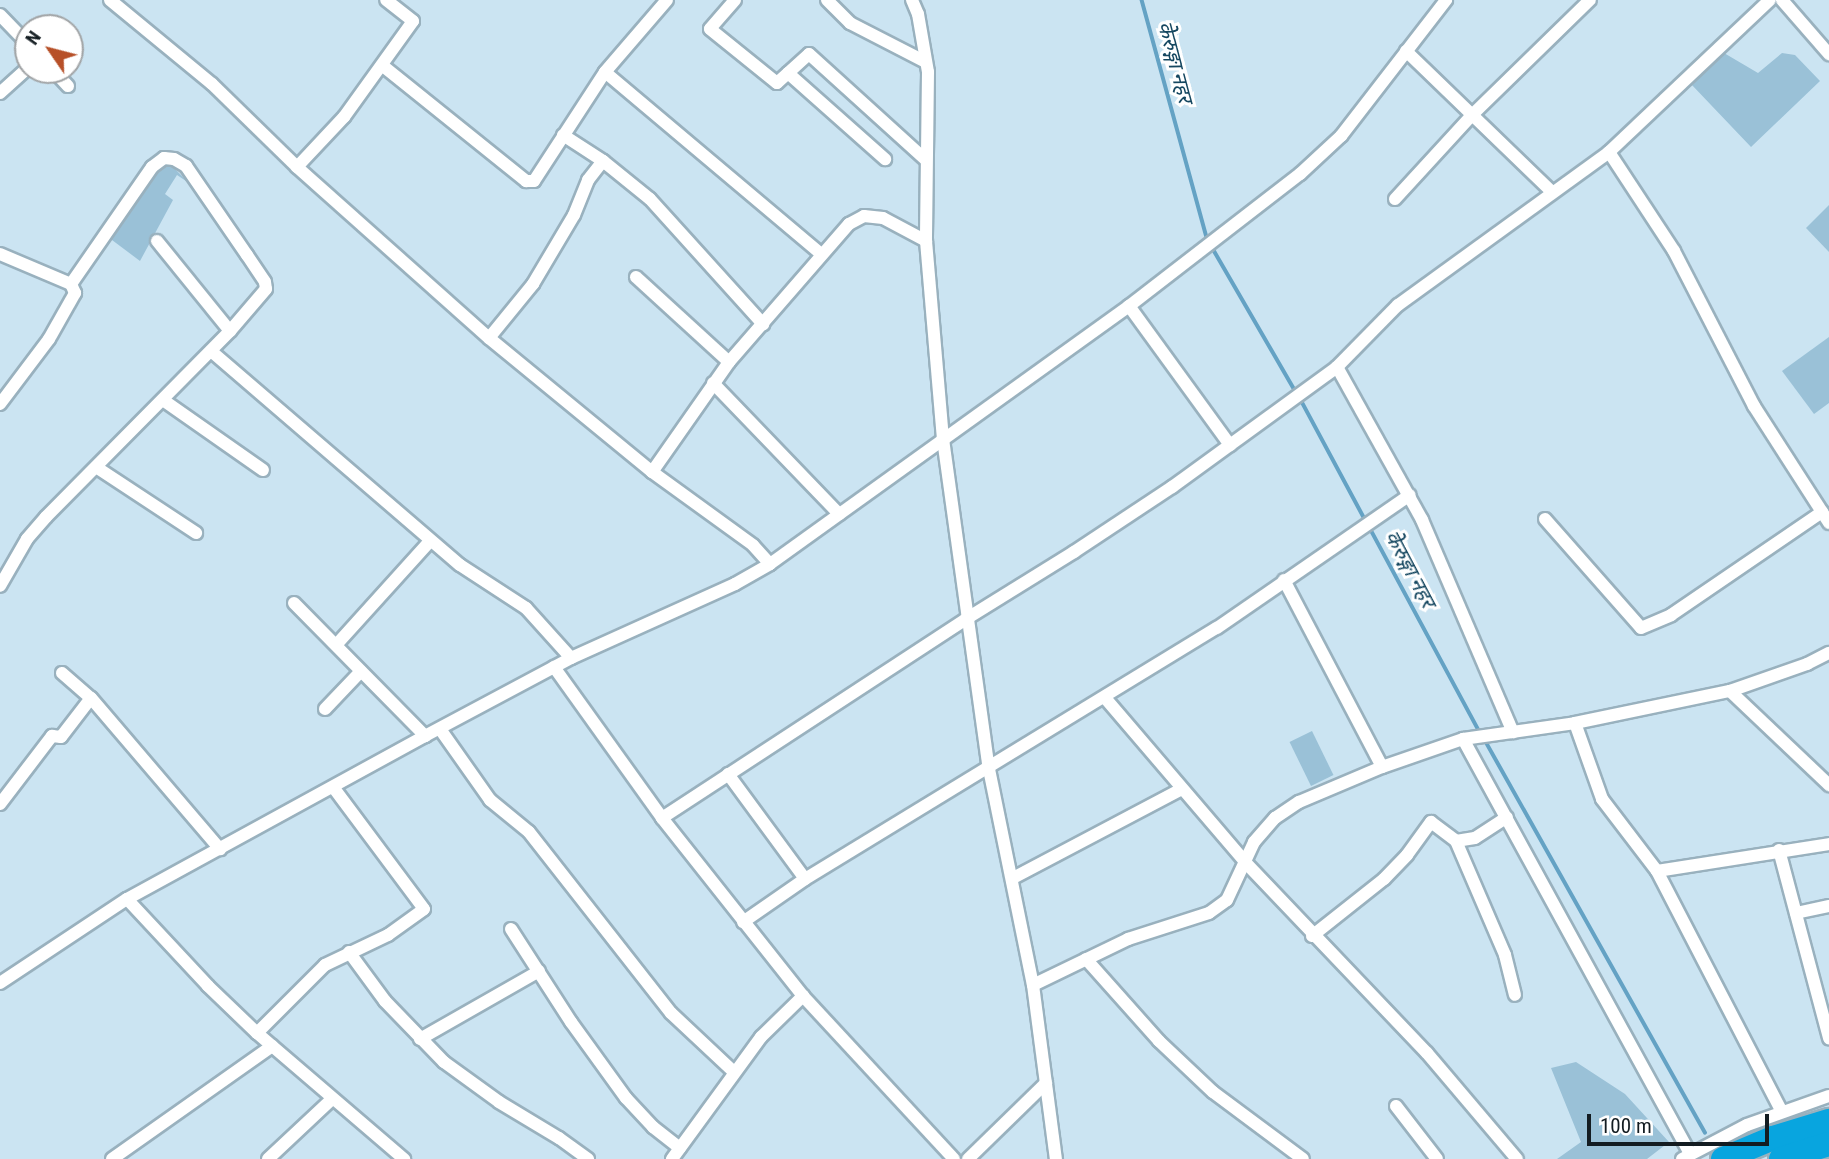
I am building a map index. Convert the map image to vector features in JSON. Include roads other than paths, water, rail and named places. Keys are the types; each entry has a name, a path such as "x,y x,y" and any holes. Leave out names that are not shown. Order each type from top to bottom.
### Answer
{"highway":[{"path":"1723,1159 1773,1138 1829,1121"},
{"path":"1780,1159 1829,1144"}],"street":[{"path":"110,0 212,84 297,167 489,338 652,472 753,545 770,564"},
{"path":"297,167 344,117 413,22 386,0"},
{"path":"383,66 526,181 534,181 605,72 667,0"},
{"path":"735,0 710,29 777,83 810,54 926,160"},
{"path":"827,0 850,23 926,62"},
{"path":"912,0 926,62 926,241 943,439 989,769 1033,985 1056,1159"},
{"path":"0,983 127,899 425,736 571,658 735,584 770,564 1129,306 1300,174 1341,136 1446,0"},
{"path":"1395,199 1471,116 1590,0"},
{"path":"662,818 966,618 1074,552 1291,401 1337,367 1398,305 1609,152 1770,0"},
{"path":"1782,0 1829,54"},
{"path":"0,15 14,30"},
{"path":"1406,51 1552,192"},
{"path":"605,72 820,253"},
{"path":"788,74 885,159"},
{"path":"0,93 14,80"},
{"path":"563,135 603,161 650,200 763,324"},
{"path":"1545,519 1641,628 1671,615 1825,518 1754,406 1674,251 1609,152"},
{"path":"0,586 27,539 258,302 266,289 265,282 202,186 186,166 174,159 164,158 152,167 71,284"},
{"path":"489,338 533,284 574,215 588,180 603,161"},
{"path":"652,472 729,362 820,253 849,223 864,216 883,218 926,241"},
{"path":"157,241 230,331"},
{"path":"0,254 71,284 75,293 64,315 0,404"},
{"path":"636,277 729,362"},
{"path":"1129,306 1230,445"},
{"path":"211,351 430,541 460,565 526,608 571,658"},
{"path":"1337,367 1410,495 1513,732"},
{"path":"713,383 839,514"},
{"path":"163,400 263,470"},
{"path":"96,467 196,533"},
{"path":"743,922 805,879 1105,699 1217,628 1410,495"},
{"path":"337,644 430,541"},
{"path":"1284,580 1382,767"},
{"path":"294,603 425,736"},
{"path":"1033,985 1128,939 1209,913 1227,900 1254,842 1275,818 1299,802 1382,767 1467,739 1575,723 1730,691 1807,664 1829,653"},
{"path":"554,667 662,818 803,996 954,1159"},
{"path":"325,709 361,671"},
{"path":"62,673 90,698 220,849"},
{"path":"1730,691 1829,785"},
{"path":"0,804 52,736 61,737 90,698"},
{"path":"1105,699 1245,862 1312,936 1427,1053 1517,1159"},
{"path":"1575,723 1602,799 1657,870 1782,1112"},
{"path":"440,729 490,800 529,832 671,1013 734,1072"},
{"path":"1467,739 1686,1156 1782,1112 1829,1096"},
{"path":"728,774 805,879"},
{"path":"257,1033 325,965 388,935 424,909 333,787"},
{"path":"1013,878 1182,789"},
{"path":"1455,841 1475,838 1507,817"},
{"path":"1312,936 1384,879 1407,855 1431,822 1455,841 1505,955 1515,995"},
{"path":"1657,870 1829,844"},
{"path":"1779,850 1829,1038"},
{"path":"127,899 208,986 257,1033 331,1100 404,1159"},
{"path":"1796,913 1829,906"},
{"path":"511,929 626,1098 676,1154 761,1037 803,996"},
{"path":"349,952 385,1001 420,1039 462,1077 587,1159"},
{"path":"1086,959 1159,1041 1213,1092 1303,1159"},
{"path":"420,1039 539,971"},
{"path":"113,1159 272,1046"},
{"path":"968,1159 1046,1083"},
{"path":"268,1159 331,1100"},
{"path":"1396,1106 1437,1159"}],"waterway":[{"name":"केेरुङ्गा नहर","path":"1142,0 1208,241"},
{"name":"केेरुङ्गा नहर","path":"1212,247 1296,392"},
{"name":"केेरुङ्गा नहर","path":"1300,398 1366,521"},
{"name":"केेरुङ्गा नहर","path":"1370,528 1481,734"},
{"name":"केेरुङ्गा नहर","path":"1485,740 1705,1132"}]}
